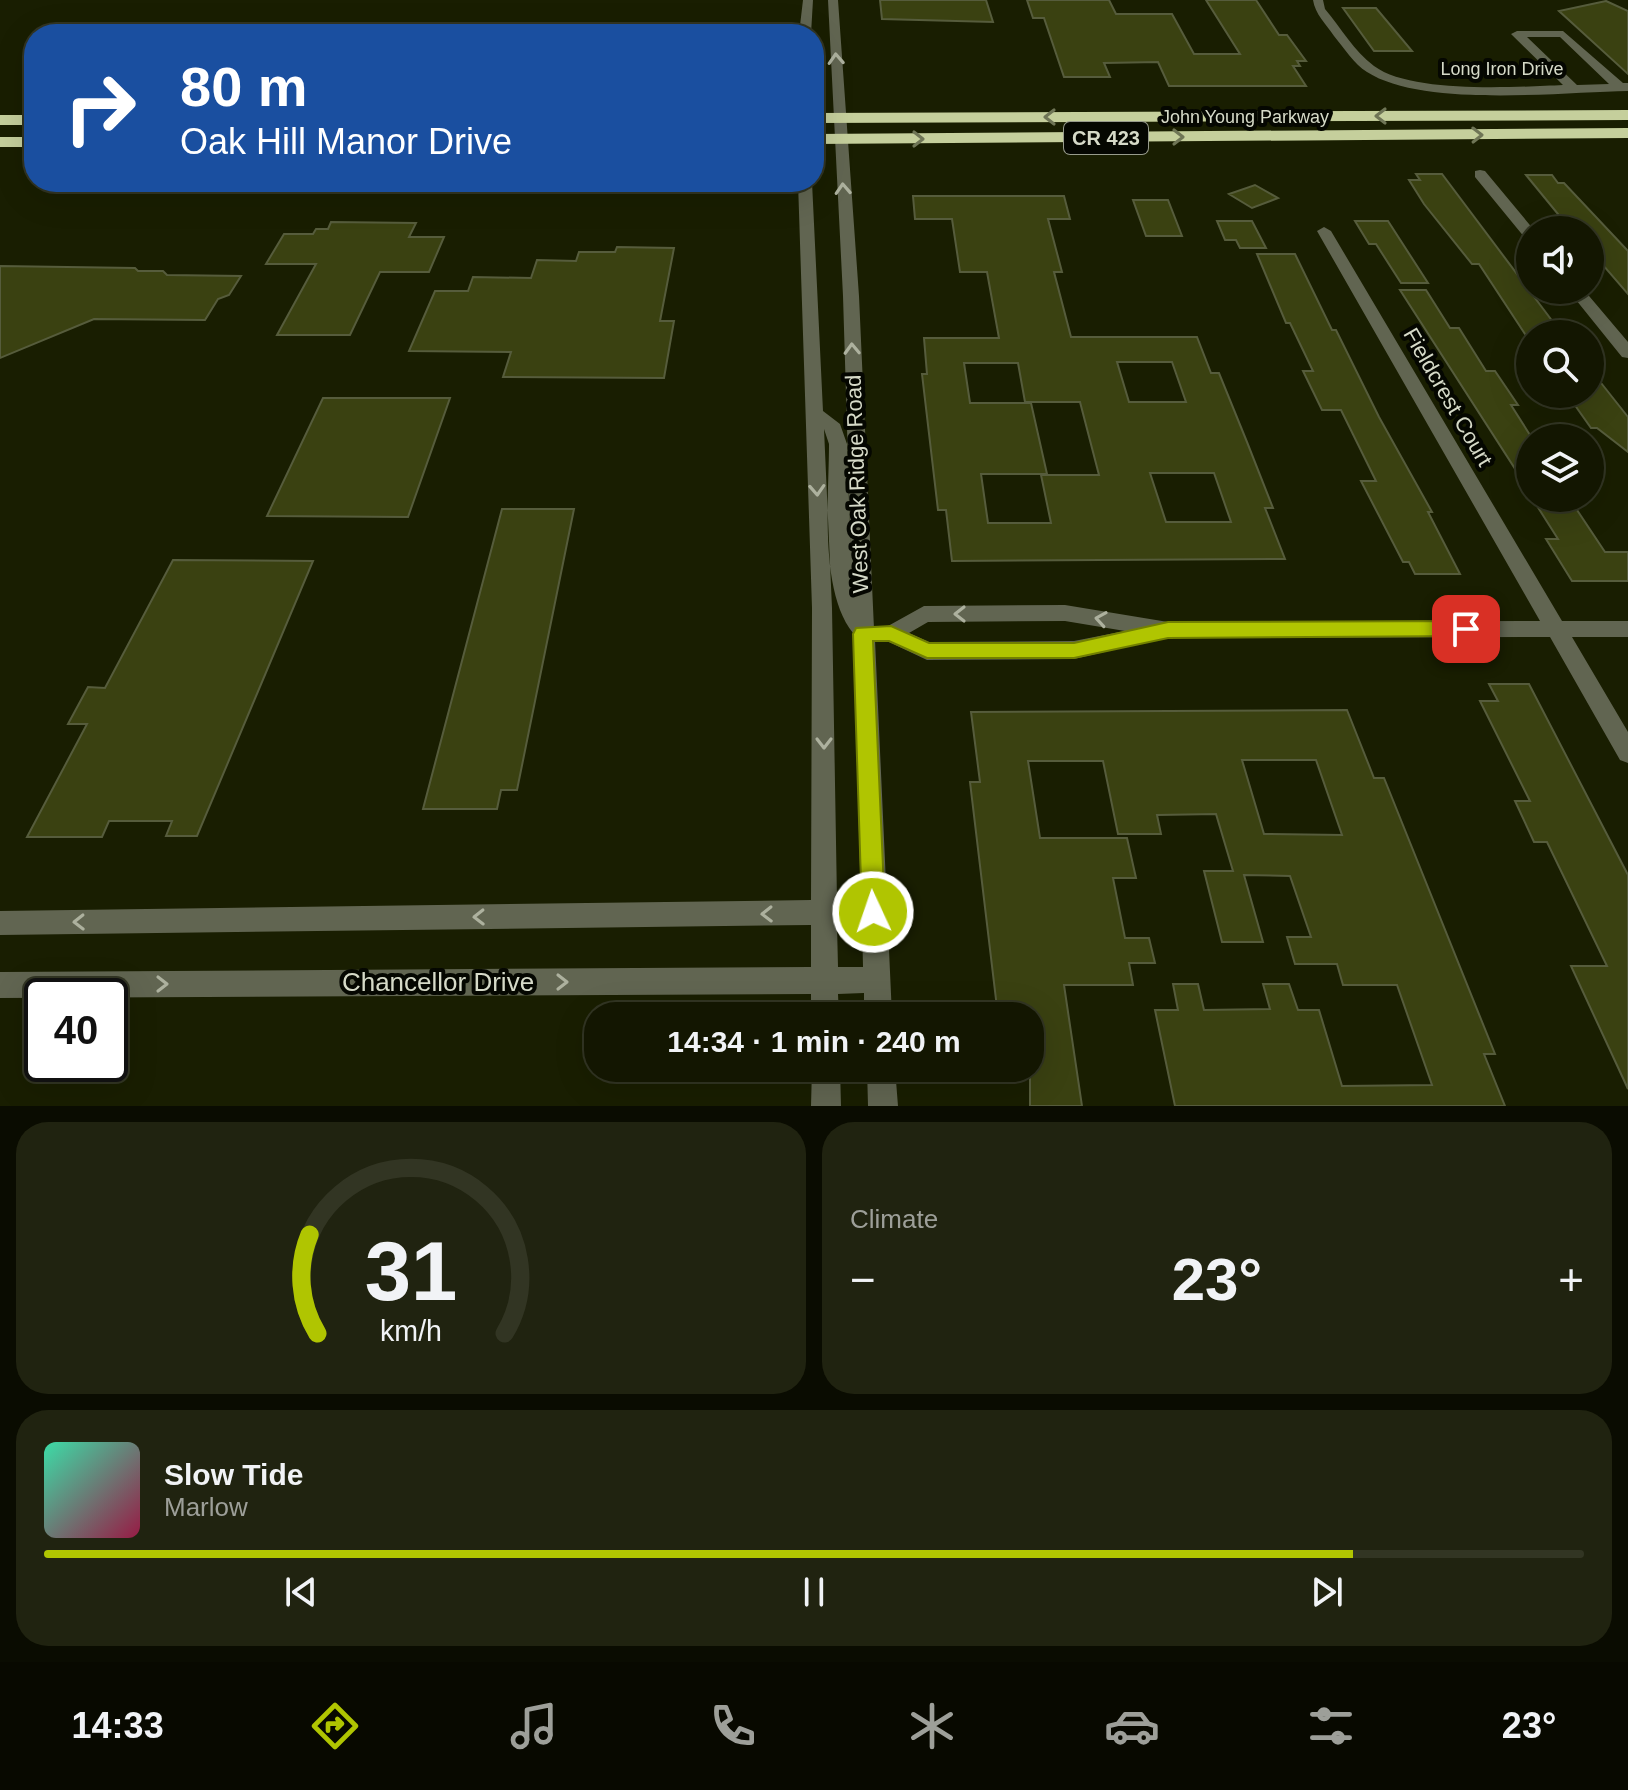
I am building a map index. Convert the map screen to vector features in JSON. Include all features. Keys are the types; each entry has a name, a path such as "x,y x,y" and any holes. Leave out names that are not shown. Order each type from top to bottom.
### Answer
{"highway":[{"name":"John Young Parkway","path":"824,118 1628,115"},
{"path":"0,120 24,120"},
{"name":"John Young Parkway","path":"824,139 1628,133"},
{"path":"0,142 24,142"}],"street":[{"path":"806,24 808,0"},
{"name":"West Oak Ridge Road","path":"833,0 851,296 878,1002"},
{"name":"Long Iron Drive","path":"1318,0 1320,10 1371,70 1400,82 1443,89 1624,87"},
{"path":"1572,87 1517,34 1563,34 1624,87"},
{"path":"1480,174 1516,218"},
{"name":"West Oak Ridge Road","path":"805,192 822,608 825,1002"},
{"name":"Fieldcrest Court","path":"1324,231 1628,753"},
{"path":"1588,304 1628,353"},
{"path":"813,412 834,428 838,444 843,576 849,608 863,634 891,634 927,651 1074,650 1168,630"},
{"path":"891,634 924,614 1065,613 1168,630 1628,629"},
{"path":"0,923 873,912"},
{"name":"Chancellor Drive","path":"0,985 877,980"},
{"path":"826,1082 826,1106"},
{"path":"882,1082 883,1106"}],"building":[{"path":"880,0 986,0 993,22 882,19"},
{"path":"1027,0 1109,0 1116,14 1172,14 1194,54 1240,54 1206,0 1256,0 1279,35 1287,35 1306,61 1297,61 1300,66 1293,66 1306,86 1169,86 1158,62 1104,63 1110,77 1064,77 1044,18 1033,18"},
{"path":"1606,1 1628,11 1628,74 1559,11"},
{"path":"1343,8 1376,8 1412,51 1374,51"},
{"path":"1416,174 1442,174 1516,273 1516,304 1540,304 1552,320 1516,320 1479,264 1472,264 1409,180 1420,180"},
{"path":"1526,175 1552,175 1558,183 1564,183 1595,216 1560,216"},
{"path":"1255,185 1278,198 1252,208 1229,194"},
{"path":"913,196 1064,196 1070,219 1048,219 1062,272 1054,272 1071,337 1197,337 1211,373 1219,373 1247,442 1273,508 1265,508 1285,559 952,561 946,510 938,510 922,374 927,374 924,338 999,338 987,272 960,272 952,219 915,219","holes":["1117,362 1172,362 1186,402 1129,402","964,363 1018,363 1025,402 1080,402 1099,475 1041,475 1051,523 988,523 981,474 1047,474 1031,403 970,403","1150,473 1214,473 1231,522 1166,522"]},
{"path":"1133,200 1168,200 1182,236 1146,236"},
{"path":"1217,221 1252,221 1266,248 1240,248 1236,240 1225,240"},
{"path":"1355,221 1388,221 1428,283 1401,283 1376,244 1369,244"},
{"path":"331,222 416,223 409,237 444,237 429,272 380,272 350,335 277,335 316,264 266,264 284,234 313,234 316,229 328,229"},
{"path":"1604,226 1628,251 1628,294 1604,266"},
{"path":"617,247 674,248 660,321 674,321 664,378 503,377 511,352 409,351 435,291 468,291 473,277 531,278 537,260 576,261 579,252 615,252"},
{"path":"1257,254 1295,254 1332,330 1336,330 1379,417 1432,512 1428,512 1460,574 1415,574 1409,562 1403,562 1361,481 1376,481 1341,410 1322,410 1303,371 1313,371 1290,323 1286,323"},
{"path":"0,266 135,268 138,271 163,271 167,275 241,276 229,295 218,299 205,320 94,319 0,358"},
{"path":"1400,290 1426,290 1450,328 1459,328 1486,371 1495,371 1516,402 1516,405 1511,405 1523,424 1516,424 1516,470"},
{"path":"1604,387 1628,417 1628,452 1604,433 1604,424 1588,424 1577,408 1604,408"},
{"path":"323,398 450,398 408,517 267,516"},
{"path":"502,509 574,509 517,790 501,790 497,809 423,809"},
{"path":"1541,512 1578,512 1605,552 1628,552 1628,581 1572,581 1546,539 1558,539"},
{"path":"173,560 313,561 197,836 166,836 172,821 109,821 102,837 27,837 87,724 68,724 88,687 105,688"},
{"path":"1489,684 1529,684 1628,875 1628,1089 1571,966 1607,966 1547,842 1534,842 1515,801 1530,801 1480,701 1498,701"},
{"path":"1347,710 1374,778 1384,778 1495,1054 1484,1054 1505,1106 1175,1106 1155,1010 1178,1010 1173,984 1198,984 1204,1010 1270,1009 1263,984 1289,984 1298,1010 1319,1010 1342,1086 1432,1085 1397,985 1343,985 1337,964 1295,964 1287,937 1311,937 1290,876 1244,875 1263,942 1222,942 1204,871 1233,871 1216,814 1157,815 1161,834 1118,834 1103,761 1028,761 1040,838 1127,838 1136,878 1113,878 1125,938 1149,938 1155,963 1129,963 1133,985 1064,985 1082,1106 1030,1106 1030,1082 1044,1082 1044,1002 996,1002 970,782 980,782 971,712","holes":["1242,760 1316,760 1342,835 1264,834"]}],"route":[{"path":"873,912 863,634 891,634 927,651 1074,650 1168,630 1466,629"}]}
